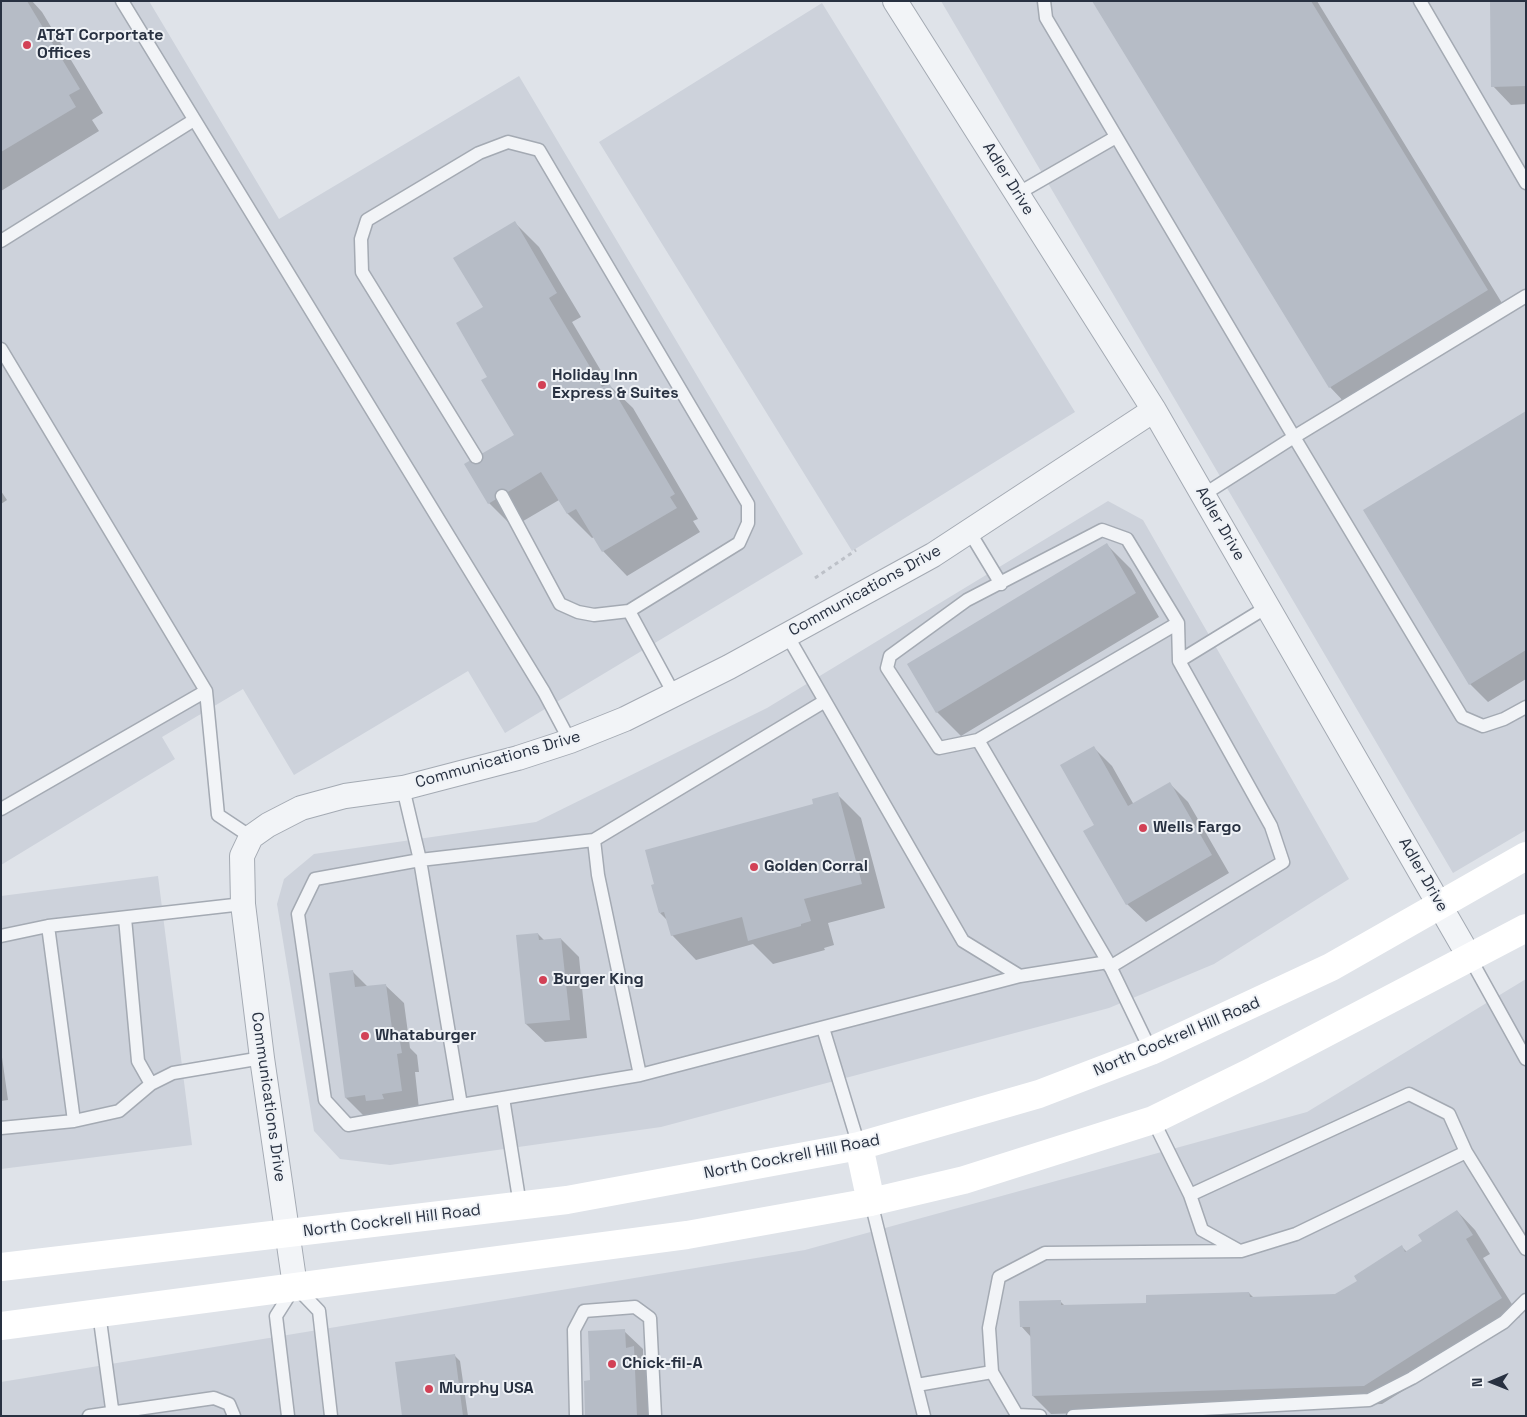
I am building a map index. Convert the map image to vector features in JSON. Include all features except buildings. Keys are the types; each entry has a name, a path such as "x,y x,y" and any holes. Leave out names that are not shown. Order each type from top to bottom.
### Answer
{"main road":[{"name":"North Cockrell Hill Road","path":"1,1267 566,1200 859,1146 1023,1099 1151,1051 1331,967 1526,856"},
{"path":"1,1326 294,1286 688,1236 872,1202 964,1180 1153,1120 1255,1070 1526,928"},
{"path":"859,1146 872,1202"}],"street":[{"name":"Adler Drive","path":"895,1 1154,410 1470,958"},
{"name":"Communications Drive","path":"294,1286 262,1058 243,904 242,856 251,837 268,825 301,808 345,796 403,788 518,758 570,741 625,719 787,635 933,555 1154,410"}],"lane":[{"path":"122,1 544,692 570,741"},
{"path":"1044,1 1046,18 1462,717 1483,726 1504,719 1526,706"},
{"path":"1420,1 1526,183"},
{"path":"1,241 194,120"},
{"path":"1017,194 1116,137"},
{"path":"476,457 362,272 361,239 367,220 479,153 508,142 538,150 748,504 748,523 739,542 629,611 594,615 578,612 560,604 502,496"},
{"path":"1203,495 1294,437 1526,296"},
{"path":"1,348 206,691 218,814 251,837"},
{"path":"825,701 594,840 420,860 315,879 298,914 325,1100 348,1125 640,1076 1020,976 1109,964 1283,862 1271,826 1179,661 1178,623 1127,539 1102,530 967,600 890,656 887,668 939,748 978,740 1178,623"},
{"path":"970,531 1001,584"},
{"path":"1179,661 1267,607"},
{"path":"629,611 674,694"},
{"path":"787,635 963,941 1020,976"},
{"path":"1,809 206,691"},
{"path":"978,740 1109,964 1151,1051"},
{"path":"403,788 420,860 461,1105"},
{"path":"594,840 599,884 640,1076"},
{"path":"1,936 48,926 243,904"},
{"path":"125,918 138,1060 151,1084"},
{"path":"48,926 74,1121"},
{"name":"Adler Drive","path":"1470,958 1526,1059"},
{"path":"822,1028 859,1146"},
{"path":"1,1128 74,1121 119,1111 151,1084 173,1073 262,1058"},
{"path":"1190,1195 1409,1094 1449,1114 1466,1152 1526,1249"},
{"path":"503,1098 520,1205"},
{"path":"1153,1120 1190,1195 1202,1230 1241,1251"},
{"path":"1040,1416 1017,1415 992,1372 989,1328 999,1277 1045,1253 1241,1251 1296,1234 1466,1152"},
{"path":"872,1202 924,1416"},
{"path":"288,1416 276,1316 294,1286 319,1310 331,1416"},
{"path":"1073,1416 1369,1400 1412,1378 1504,1322 1526,1300"},
{"path":"576,1416 574,1330 584,1311 635,1307 650,1318 655,1416"},
{"path":"99,1313 113,1414"},
{"path":"917,1385 992,1372"},
{"path":"89,1416 214,1398 229,1404 234,1416"}],"path":[{"path":"815,578 856,550"}],"shaded area":[{"path":"1,1 149,1 279,219 519,76 803,554 505,733 468,671 294,775 243,689 162,737 175,759 1,865"},
{"path":"941,1 1526,1 1526,830 1453,873"},
{"path":"822,3 1075,412 852,551 599,142"},
{"path":"1108,501 1143,520 1349,879 1214,964 1109,1008 661,1127 390,1165 340,1159 314,1131 277,904 284,879 314,854 536,822 767,708"},
{"path":"158,876 192,1145 1,1169 1,896"},
{"path":"1526,979 1526,1416 1,1416 1,1382 805,1250 1307,1112"}],"place":[{"name":"AT&T Corportate Offices","path":"27,45"},
{"name":"Holiday Inn Express & Suites","path":"542,385"},
{"name":"Wells Fargo","path":"1143,828"},
{"name":"Golden Corral","path":"754,867"},
{"name":"Burger King","path":"543,980"},
{"name":"Whataburger","path":"365,1036"},
{"name":"Chick-fil-A","path":"612,1364"},
{"name":"Murphy USA","path":"429,1389"}]}
